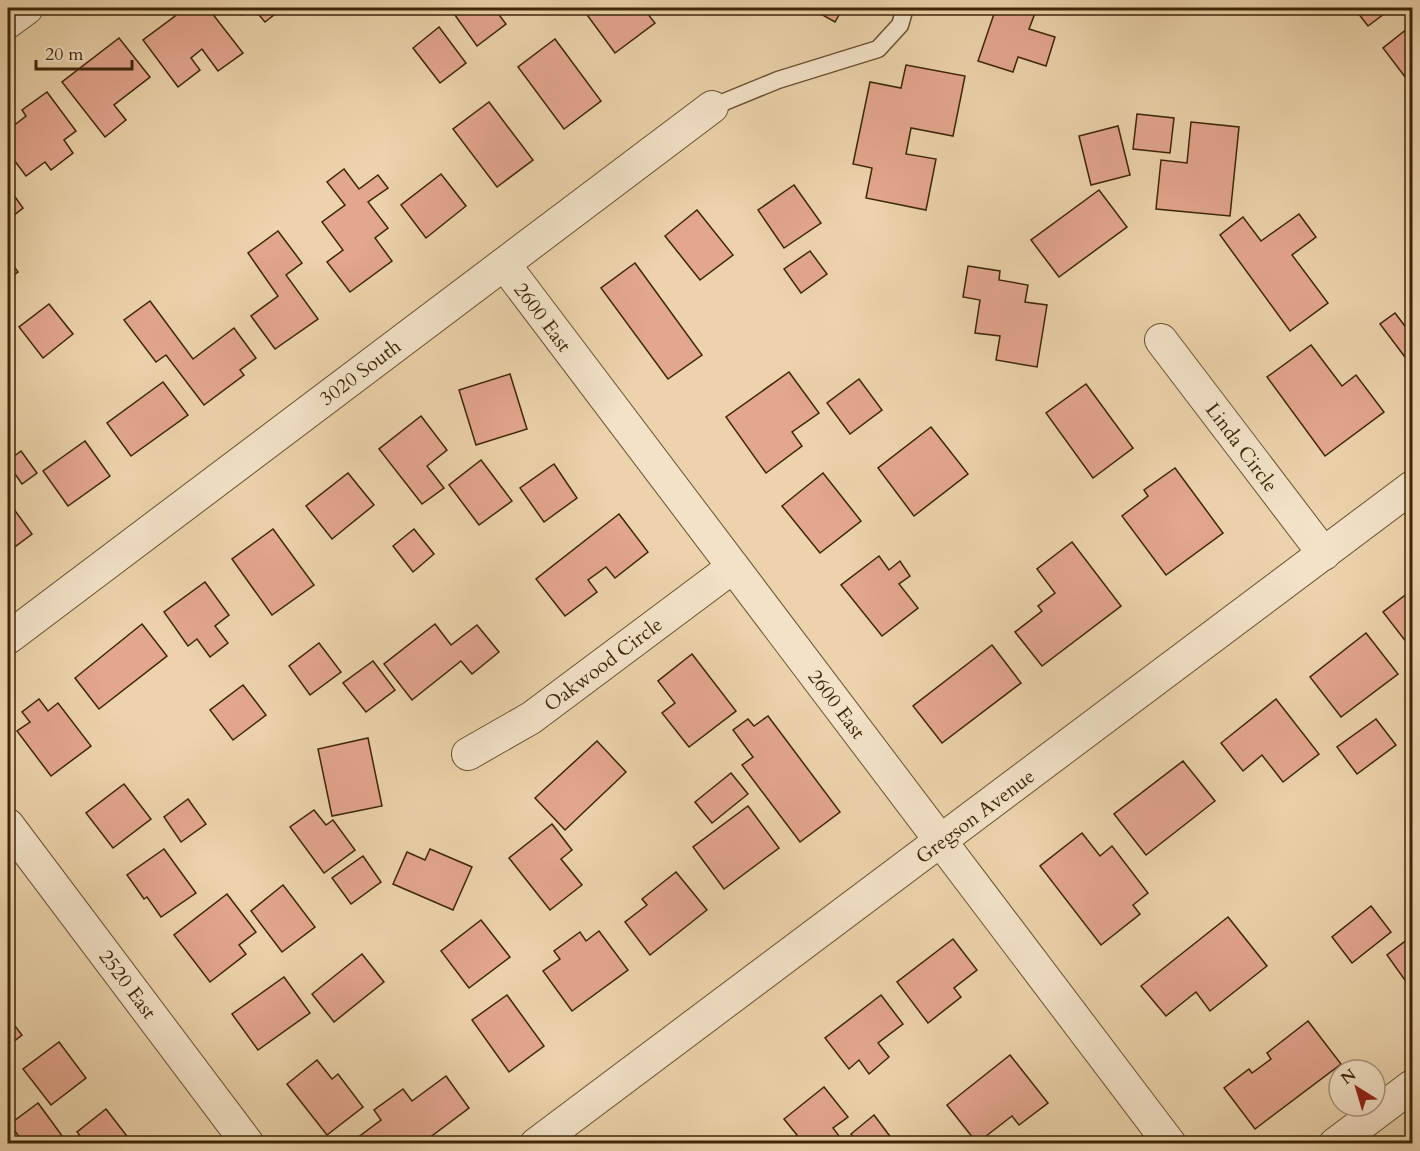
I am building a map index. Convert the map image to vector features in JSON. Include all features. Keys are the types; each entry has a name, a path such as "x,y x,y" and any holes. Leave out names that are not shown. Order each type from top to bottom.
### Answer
{"street":[{"path":"8,22 27,8"},
{"name":"3020 South","path":"8,638 712,107"},
{"name":"2600 East","path":"504,264 1170,1143"},
{"name":"Linda Circle","path":"1161,340 1324,554"},
{"name":"Gregson Avenue","path":"537,1143 1413,487"},
{"name":"Oakwood Circle","path":"468,754 531,718 733,567"},
{"name":"2520 East","path":"8,825 248,1143"},
{"path":"1335,1143 1413,1086"}],"lane":[{"path":"712,107 778,80 878,49 900,25 905,8"}],"building":[{"path":"169,8 208,8 243,53 218,71 202,49 191,58 200,70 178,87 143,40 175,16"},
{"path":"236,8 251,8 242,15"},
{"path":"253,8 283,8 265,22"},
{"path":"457,8 494,8 506,24 477,46 452,11"},
{"path":"582,8 643,8 655,23 615,53"},
{"path":"810,8 843,8 835,22"},
{"path":"996,8 1037,8 1029,29 1055,37 1046,66 1018,57 1013,72 978,61"},
{"path":"1354,8 1392,8 1368,26"},
{"path":"1412,25 1412,86 1383,48"},
{"path":"439,27 466,63 440,83 413,48"},
{"path":"119,38 150,77 114,105 126,120 105,137 62,82"},
{"path":"555,39 601,101 564,129 518,67"},
{"path":"906,65 965,76 953,136 911,128 906,154 936,159 926,210 866,198 872,168 853,164 870,82 901,88"},
{"path":"47,92 76,131 64,140 73,153 51,170 45,162 26,176 8,152 8,130 26,116 22,110"},
{"path":"489,102 533,160 497,187 453,129"},
{"path":"1137,114 1174,118 1170,153 1133,149"},
{"path":"1191,122 1239,127 1230,216 1156,209 1161,160 1187,163"},
{"path":"1118,126 1130,175 1091,185 1079,136"},
{"path":"344,169 359,189 378,175 388,188 368,202 388,228 375,238 392,261 350,292 327,262 343,250 322,222 345,205 327,182"},
{"path":"441,174 466,206 426,238 401,205"},
{"path":"794,185 821,223 784,248 758,210"},
{"path":"8,187 23,208 8,220"},
{"path":"1099,190 1127,227 1059,277 1031,240"},
{"path":"697,210 733,255 700,280 665,236"},
{"path":"1299,214 1316,237 1292,255 1328,303 1290,331 1220,235 1243,217 1261,241"},
{"path":"278,231 302,263 286,275 318,319 275,349 251,316 278,296 248,253"},
{"path":"810,251 827,274 801,293 784,269"},
{"path":"8,258 18,272 8,279"},
{"path":"635,263 702,355 668,379 601,288"},
{"path":"968,266 1000,271 999,280 1028,285 1025,302 1047,305 1037,367 996,360 1000,336 975,333 980,300 963,297"},
{"path":"150,301 193,359 234,328 256,358 240,370 244,375 204,405 166,355 156,362 124,320"},
{"path":"49,304 73,334 43,358 19,327"},
{"path":"1395,313 1408,330 1412,326 1411,365 1380,324"},
{"path":"1311,345 1342,386 1356,375 1384,412 1325,456 1267,377"},
{"path":"789,372 819,413 792,432 802,446 766,473 726,417"},
{"path":"510,374 527,429 476,445 459,390"},
{"path":"859,379 882,410 850,434 827,403"},
{"path":"163,382 188,415 131,456 107,423"},
{"path":"1086,384 1133,448 1093,478 1046,413"},
{"path":"421,416 447,450 427,466 444,488 422,504 379,449"},
{"path":"931,427 968,474 914,516 878,468"},
{"path":"85,441 110,476 68,506 43,471"},
{"path":"21,451 37,473 22,484 8,464 8,461"},
{"path":"481,460 512,501 479,525 449,485"},
{"path":"554,464 577,498 544,522 520,488"},
{"path":"1175,468 1223,533 1166,575 1122,516 1148,496 1144,490"},
{"path":"348,473 374,505 332,539 306,506"},
{"path":"823,473 861,521 820,553 782,506"},
{"path":"8,501 32,534 8,552"},
{"path":"619,514 648,552 615,578 606,567 588,580 597,592 565,616 536,579"},
{"path":"273,529 314,585 272,615 232,559"},
{"path":"414,529 434,554 413,572 393,546"},
{"path":"1072,542 1121,606 1042,666 1015,632 1042,611 1038,606 1055,593 1037,569"},
{"path":"879,556 889,570 900,561 910,576 899,584 918,608 882,636 841,585"},
{"path":"205,582 229,615 215,626 228,643 210,657 197,639 188,646 164,612"},
{"path":"1412,590 1412,639 1407,643 1383,612"},
{"path":"142,624 167,656 99,709 75,678"},
{"path":"435,624 451,645 477,625 499,652 472,674 461,661 412,700 384,664"},
{"path":"1366,633 1398,674 1341,717 1310,677"},
{"path":"319,643 341,672 310,695 289,666"},
{"path":"992,645 1021,683 942,743 913,706"},
{"path":"692,654 736,711 689,747 662,713 675,703 658,681"},
{"path":"373,661 395,690 366,712 343,683"},
{"path":"243,685 266,715 233,740 210,710"},
{"path":"39,699 48,711 58,703 91,746 51,776 17,731 30,722 22,712"},
{"path":"1276,699 1319,754 1283,782 1262,755 1243,771 1221,743"},
{"path":"768,716 840,812 800,842 742,765 753,757 733,730 748,719 754,726"},
{"path":"1376,719 1396,745 1357,774 1337,747"},
{"path":"368,738 382,806 332,816 318,749"},
{"path":"597,741 626,772 565,830 535,798"},
{"path":"1183,761 1215,801 1146,855 1114,814"},
{"path":"731,773 748,794 712,823 695,802"},
{"path":"124,784 151,819 113,848 86,813"},
{"path":"188,799 206,824 181,842 164,817"},
{"path":"748,806 779,848 724,889 693,847"},
{"path":"314,810 326,825 333,820 355,850 324,873 290,827"},
{"path":"552,824 572,850 561,859 582,885 550,910 509,858"},
{"path":"1082,833 1100,856 1112,846 1148,893 1133,905 1140,914 1101,945 1040,866"},
{"path":"164,849 196,893 161,917 147,897 144,899 127,875"},
{"path":"430,849 472,867 453,910 393,884 407,852 425,860"},
{"path":"363,856 381,882 351,904 332,878"},
{"path":"676,872 707,910 650,955 625,922 647,905 642,899"},
{"path":"283,885 315,927 282,952 251,911"},
{"path":"227,894 256,932 239,945 246,954 210,982 174,935"},
{"path":"1371,906 1391,932 1352,963 1332,937"},
{"path":"1228,917 1267,966 1210,1011 1196,992 1166,1016 1141,986"},
{"path":"481,920 510,957 469,988 441,951"},
{"path":"599,931 628,970 572,1011 543,971 560,959 554,951 580,932 586,941"},
{"path":"1412,936 1412,990 1387,955"},
{"path":"953,939 977,970 954,988 961,997 928,1023 897,982"},
{"path":"362,954 384,982 334,1022 312,994"},
{"path":"284,977 310,1013 258,1050 232,1014"},
{"path":"507,995 544,1046 509,1072 472,1020"},
{"path":"881,995 903,1024 878,1043 889,1057 869,1074 859,1060 849,1069 825,1038"},
{"path":"8,1017 22,1035 8,1046"},
{"path":"1308,1021 1336,1058 1327,1058 1327,1075 1255,1129 1224,1088 1249,1069 1252,1073 1271,1059 1267,1053"},
{"path":"59,1042 86,1078 51,1105 23,1069"},
{"path":"1010,1055 1048,1103 1019,1125 1012,1116 977,1143 947,1105"},
{"path":"317,1060 332,1079 338,1074 363,1107 327,1135 287,1084"},
{"path":"446,1076 469,1108 421,1144 349,1144 381,1120 374,1110 403,1089 412,1101"},
{"path":"824,1087 848,1117 833,1128 845,1144 787,1144 797,1135 784,1119"},
{"path":"38,1103 68,1144 24,1144 10,1124"},
{"path":"106,1109 133,1144 86,1144 77,1132"},
{"path":"874,1115 892,1139 886,1144 859,1144 851,1134"}]}
